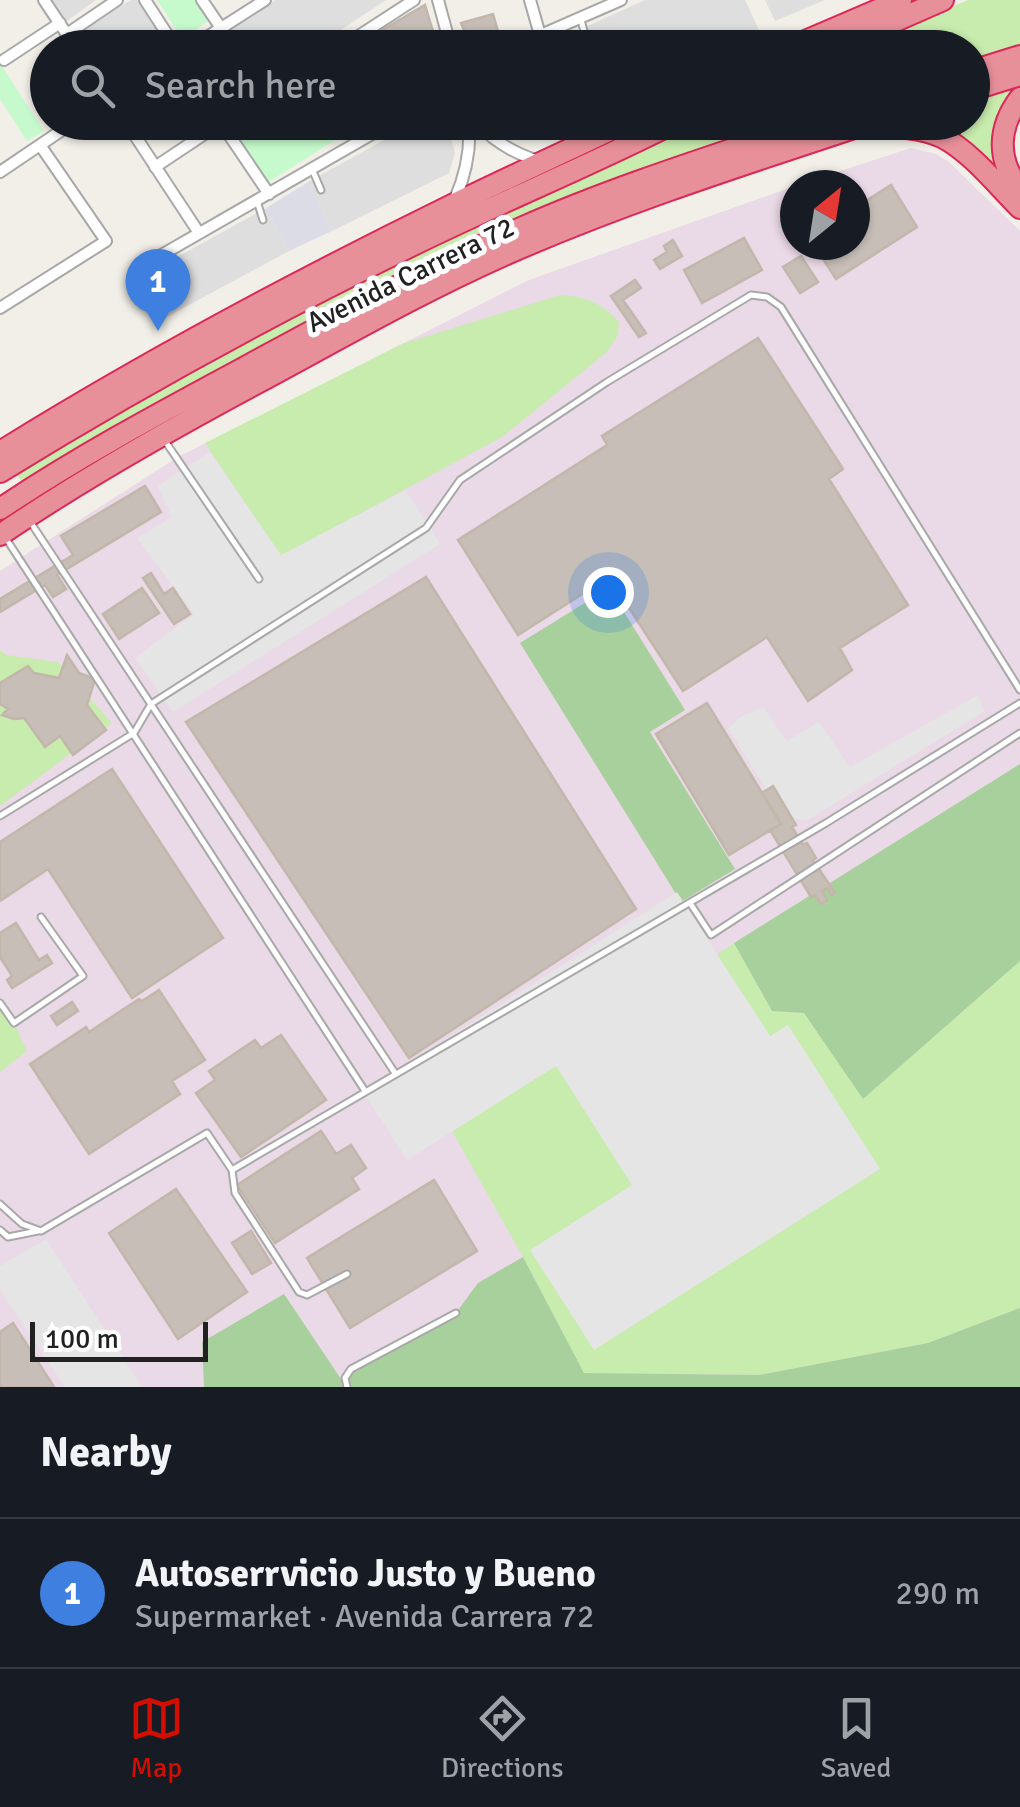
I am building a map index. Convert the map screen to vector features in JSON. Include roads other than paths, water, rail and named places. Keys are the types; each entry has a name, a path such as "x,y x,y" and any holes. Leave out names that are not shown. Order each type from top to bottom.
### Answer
{"highway":[{"path":"831,30 901,0"},
{"path":"875,30 943,0"},
{"path":"990,65 1020,56"},
{"path":"990,84 1020,75"},
{"path":"1020,98 1002,139 1005,165 1020,189"},
{"name":"Avenida Carrera 72","path":"0,452 264,301 453,204 589,140"},
{"name":"Avenida Carrera 72","path":"0,472 304,301 406,248 637,140"},
{"name":"Avenida Carrera 72","path":"0,509 148,420 362,304 525,226 760,140"},
{"name":"Avenida Carrera 72","path":"1,534 160,435 463,274 664,192 818,140"},
{"path":"947,140 1020,208"},
{"path":"463,274 488,243"},
{"path":"264,301 304,301"}],"street":[{"path":"44,0 63,29 117,0"},
{"path":"144,0 164,30"},
{"path":"202,0 220,28"},
{"path":"217,30 265,0"},
{"path":"368,30 414,0"},
{"path":"438,0 446,30"},
{"path":"530,0 539,30"},
{"path":"552,30 621,0"},
{"path":"4,60 30,46"},
{"path":"0,172 47,140"},
{"path":"138,140 199,234"},
{"path":"155,166 195,140"},
{"path":"232,140 269,194"},
{"path":"151,261 362,140"},
{"path":"453,204 462,184 470,140"},
{"path":"496,140 543,162"},
{"path":"0,308 106,241 40,145"}],"lane":[{"path":"580,18 584,30"},
{"path":"312,169 321,190"},
{"path":"256,201 264,220"},
{"path":"0,816 134,733 151,704 426,528 460,480 607,382 745,298 760,295 781,307 1020,690"},
{"path":"160,435 259,579"},
{"path":"26,517 395,1073"},
{"path":"1,534 364,1091"},
{"path":"232,1170 826,824 1020,703"},
{"path":"690,902 711,935 1020,733"},
{"path":"0,1003 14,1023 83,976 40,917"},
{"path":"0,1230 8,1237 41,1231 207,1133 232,1170 235,1193 298,1292 307,1295 347,1274"},
{"path":"0,1204 22,1224 41,1231"},
{"path":"347,1387 345,1378 351,1369 456,1313"}],"place":[{"name":"Autoserrvicio Justo y Bueno","path":"158,331"}]}
